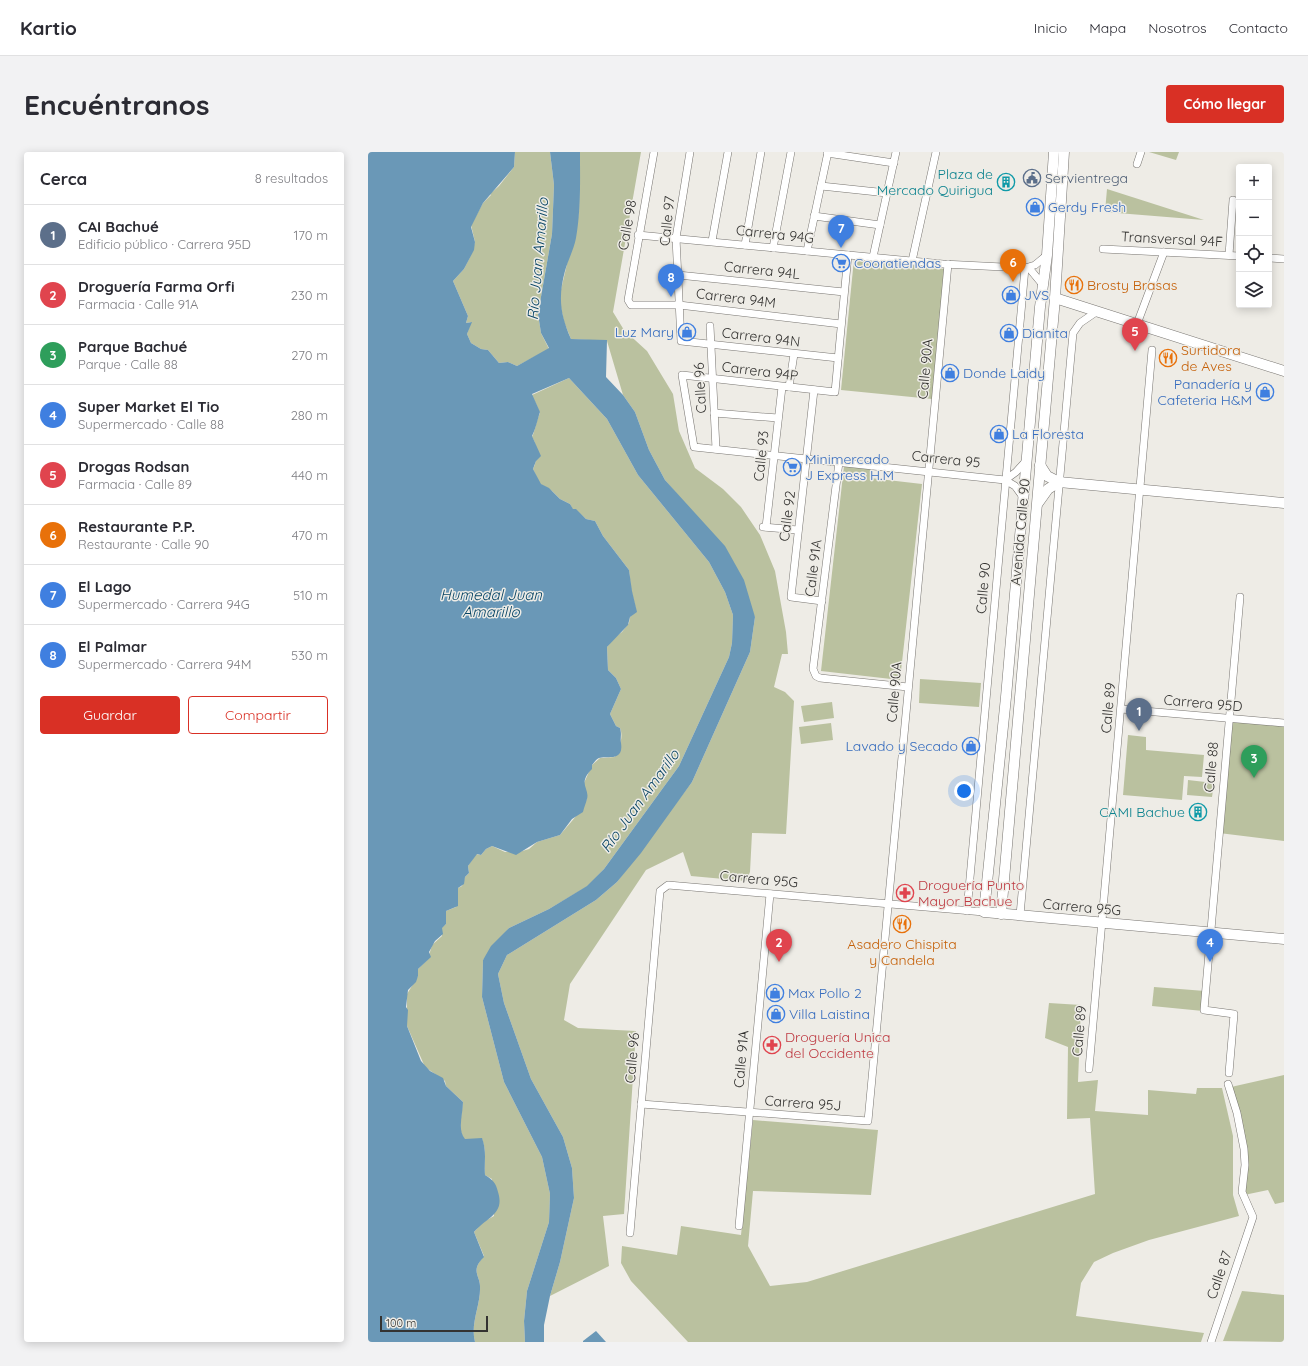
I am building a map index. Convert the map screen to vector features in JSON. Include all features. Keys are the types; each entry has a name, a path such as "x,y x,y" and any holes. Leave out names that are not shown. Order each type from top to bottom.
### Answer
{"main road":[{"name":"Avenida Calle 90","path":"984,912 1006,697 1026,461 1047,255 1054,152"},
{"name":"Avenida Calle 90","path":"1001,914 1055,298 1064,152"},
{"path":"1043,285 1055,298 1284,371"},
{"path":"1040,465 1047,476 1059,482 1284,503"},
{"path":"1037,505 1048,488 1059,482"},
{"name":"Carrera 95G","path":"984,912 1284,939"}],"street":[{"name":"Calle 98","path":"629,303 628,300 638,235 654,152"},
{"name":"Calle 97","path":"681,341 676,238 690,152"},
{"path":"712,241 728,152"},
{"path":"745,245 761,152"},
{"path":"773,248 791,152"},
{"path":"807,251 828,152 894,163"},
{"path":"873,257 896,152"},
{"path":"912,261 936,152"},
{"path":"1137,164 1141,152"},
{"path":"821,186 887,193"},
{"path":"1229,255 1233,200"},
{"path":"814,216 880,225"},
{"name":"Carrera 94G","path":"638,235 912,261 1027,268"},
{"name":"Transversal 94F","path":"1103,249 1236,256"},
{"path":"1137,324 1164,252"},
{"path":"838,358 848,255"},
{"path":"1043,285 1027,268 1047,255"},
{"path":"1272,258 1284,259"},
{"name":"Calle 90A","path":"868,1122 887,904 948,264"},
{"name":"Calle 90","path":"967,911 1005,480 1027,268"},
{"name":"Carrera 94L","path":"678,274 844,292"},
{"name":"Carrera 94M","path":"629,303 631,305 679,305 841,324"},
{"path":"1020,915 1073,333 1080,323 1096,312"},
{"name":"Calle 96","path":"710,326 716,449"},
{"name":"Carrera 94N","path":"681,341 838,358"},
{"name":"Calle 89","path":"1089,1069 1152,350"},
{"name":"Calle 93","path":"794,354 778,418 764,527 798,530"},
{"name":"Carrera 94P","path":"694,446 682,375 835,392 838,358"},
{"name":"Calle 92","path":"814,390 791,597 822,601"},
{"path":"714,413 778,418"},
{"name":"Carrera 95","path":"694,446 1005,480"},
{"path":"1023,496 1015,486 1005,480 1016,472 1026,461"},
{"name":"Calle 91A","path":"839,462 813,669 816,676 820,678 908,687"},
{"name":"Calle 88","path":"1229,1073 1234,1014 1204,1010 1228,718 1240,598"},
{"name":"Carrera 95D","path":"1120,709 1284,723"},
{"name":"Carrera 95G","path":"663,887 668,885 984,912"},
{"name":"Calle 96","path":"630,1233 660,891 663,887"},
{"name":"Calle 91A","path":"739,1226 770,894"},
{"name":"Calle 87","path":"1211,1342 1253,1217 1242,1192 1245,1165 1244,1150 1237,1114 1228,1084"},
{"name":"Carrera 95J","path":"641,1104 868,1122"}],"green space":[{"path":"515,152 550,152 554,185 552,234 538,314 541,333 549,349 517,366 508,362 499,363 488,350 481,349 471,343 467,334 471,322 466,323 468,316 453,281 464,269 475,242 471,225 483,203 514,167"},
{"path":"580,152 641,152 613,312 624,330 647,351 673,394 679,431 695,468 723,489 741,507 760,535 775,571 786,632 788,654 782,654 774,687 785,692 794,701 786,834 752,833 750,872 746,881 691,876 683,852 646,870 570,984 564,1020 578,1028 636,1031 624,1214 603,1216 609,1266 550,1296 560,1262 574,1198 572,1168 563,1137 531,1079 504,1003 498,974 507,955 596,900 617,882 692,782 750,652 755,617 689,508 665,480 649,450 635,412 623,395 607,341 571,339 564,322 559,298 579,213"},
{"path":"1149,152 1179,152 1176,160"},
{"path":"1107,189 1204,220 1105,212"},
{"path":"854,259 945,269 932,399 841,390"},
{"path":"569,378 607,419 638,475 709,562 725,592 733,615 732,643 729,657 679,766 604,869 588,886 549,909 509,928 483,960 482,997 504,1082 542,1157 550,1194 549,1222 527,1291 524,1321 525,1342 475,1342 474,1328 480,1293 480,1283 477,1270 478,1264 484,1256 474,1232 483,1222 494,1216 492,1179 485,1175 485,1152 482,1139 464,1139 462,1135 460,1122 463,1102 446,1086 445,1081 425,1067 407,1026 407,994 418,976 418,969 428,959 432,945 442,936 441,928 446,924 446,911 456,907 458,888 462,886 465,877 469,873 468,866 476,854 481,855 486,849 492,846 505,852 519,852 529,849 537,842 560,835 577,815 587,799 584,783 592,765 600,758 615,757 620,742 620,728 616,726 610,714 621,689 616,678 608,670 607,647 615,637 622,632 629,623 630,617 636,610 631,589 629,570 603,536 595,521 586,519 576,510 573,510 570,504 560,499 552,491 540,484 533,469 537,453 532,437 540,413 532,395"},
{"path":"844,466 870,469 870,478 922,484 900,680 821,671"},
{"path":"920,679 981,683 979,707 919,703"},
{"path":"832,702 834,718 804,722 801,706"},
{"path":"1229,718 1284,723 1284,841 1219,833"},
{"path":"831,723 833,740 801,744 799,727"},
{"path":"1128,735 1146,737 1146,750 1204,755 1202,777 1184,776 1182,800 1123,795"},
{"path":"1188,780 1214,783 1212,797 1187,795"},
{"path":"1154,987 1205,991 1203,1011 1152,1006"},
{"path":"1049,1003 1081,1005 1078,1082 1098,1080 1095,1111 1148,1115 1148,1090 1196,1094 1197,1088 1222,1088 1233,1136 1233,1195 1239,1216 1149,1240 1113,1253 1094,1262 1081,1283 1076,1316 1204,1333 1201,1342 688,1342 631,1281 621,1263 622,1246 677,1255 681,1226 741,1235 753,1120 878,1130 871,1195 753,1191 748,1246 770,1286 807,1282 1095,1194 1090,1118 1067,1119 1068,1047 1045,1038"},
{"path":"1284,1075 1284,1202 1275,1204 1268,1190 1244,1195 1245,1172 1231,1087"},
{"path":"1242,1291 1284,1295 1284,1342 1223,1341"}],"water":[{"name":"Humedal Juan Amarillo","path":"368,152 515,152 514,167 483,203 471,227 475,242 474,250 464,269 453,281 468,316 466,323 472,322 467,334 471,343 481,349 488,350 499,363 508,362 517,366 549,348 541,333 538,314 552,234 554,185 550,152 580,152 578,227 561,289 562,313 567,330 571,339 607,340 606,377 623,395 635,412 649,450 665,480 725,546 744,580 755,617 750,652 692,782 641,853 617,882 596,900 507,955 498,974 504,1003 531,1079 563,1137 572,1168 574,1198 560,1262 550,1296 544,1325 544,1342 525,1342 524,1321 527,1291 549,1222 550,1194 542,1157 504,1082 482,997 483,960 491,946 509,928 549,909 587,886 604,869 679,766 729,657 732,643 733,615 725,592 709,562 638,475 607,419 569,378 532,394 540,412 532,436 541,456 536,461 533,469 541,484 549,488 560,499 570,504 573,509 576,509 586,519 595,521 603,536 629,570 637,612 630,617 628,625 607,647 608,670 616,678 621,689 610,714 616,726 620,728 621,749 617,756 599,758 592,765 592,769 585,778 587,799 583,812 572,819 560,835 537,842 516,855 492,846 486,849 481,855 477,854 468,866 469,873 465,877 464,884 458,888 458,906 446,911 446,924 442,928 443,934 435,941 429,952 431,957 418,969 416,982 408,990 406,1007 408,1010 407,1026 421,1061 430,1071 443,1078 446,1086 463,1102 461,1131 465,1139 482,1138 485,1152 485,1175 495,1184 500,1199 494,1215 474,1232 484,1257 477,1266 480,1293 474,1328 475,1342 368,1342"},
{"path":"596,1331 606,1342 583,1342 583,1341"}],"place":[{"name":"Servientrega","path":"1032,178"},
{"name":"Plaza de Mercado Quirigua","path":"1006,182"},
{"name":"Gerdy Fresh","path":"1035,207"},
{"name":"El Lago","path":"841,248"},
{"name":"Cooratiendas","path":"841,263"},
{"name":"Restaurante P.P.","path":"1013,282"},
{"name":"Brosty Brasas","path":"1074,285"},
{"name":"JVS","path":"1011,295"},
{"name":"El Palmar","path":"671,297"},
{"name":"Luz Mary","path":"687,332"},
{"name":"Dianita","path":"1009,333"},
{"name":"Drogas Rodsan","path":"1135,351"},
{"name":"Surtidora de Aves","path":"1168,358"},
{"name":"Donde Laidy","path":"950,373"},
{"name":"Panadería y Cafeteria H&M","path":"1265,392"},
{"name":"La Floresta","path":"999,434"},
{"name":"Minimercado J Express H.M","path":"792,467"},
{"name":"CAI Bachué","path":"1139,731"},
{"name":"Lavado y Secado","path":"971,746"},
{"name":"Parque Bachué","path":"1254,778"},
{"name":"CAMI Bachue","path":"1198,812"},
{"name":"Droguería Punto Mayor Bachue","path":"905,893"},
{"name":"Asadero Chispita y Candela","path":"902,924"},
{"name":"Droguería Farma Orfi","path":"779,962"},
{"name":"Super Market El Tio","path":"1210,962"},
{"name":"Max Pollo 2","path":"775,993"},
{"name":"Villa Laistina","path":"776,1014"},
{"name":"Droguería Unica del Occidente","path":"772,1045"}],"water label":[{"name":"Río Juan Amarillo","path":"538,259"},
{"name":"Río Juan Amarillo","path":"640,801"}]}
